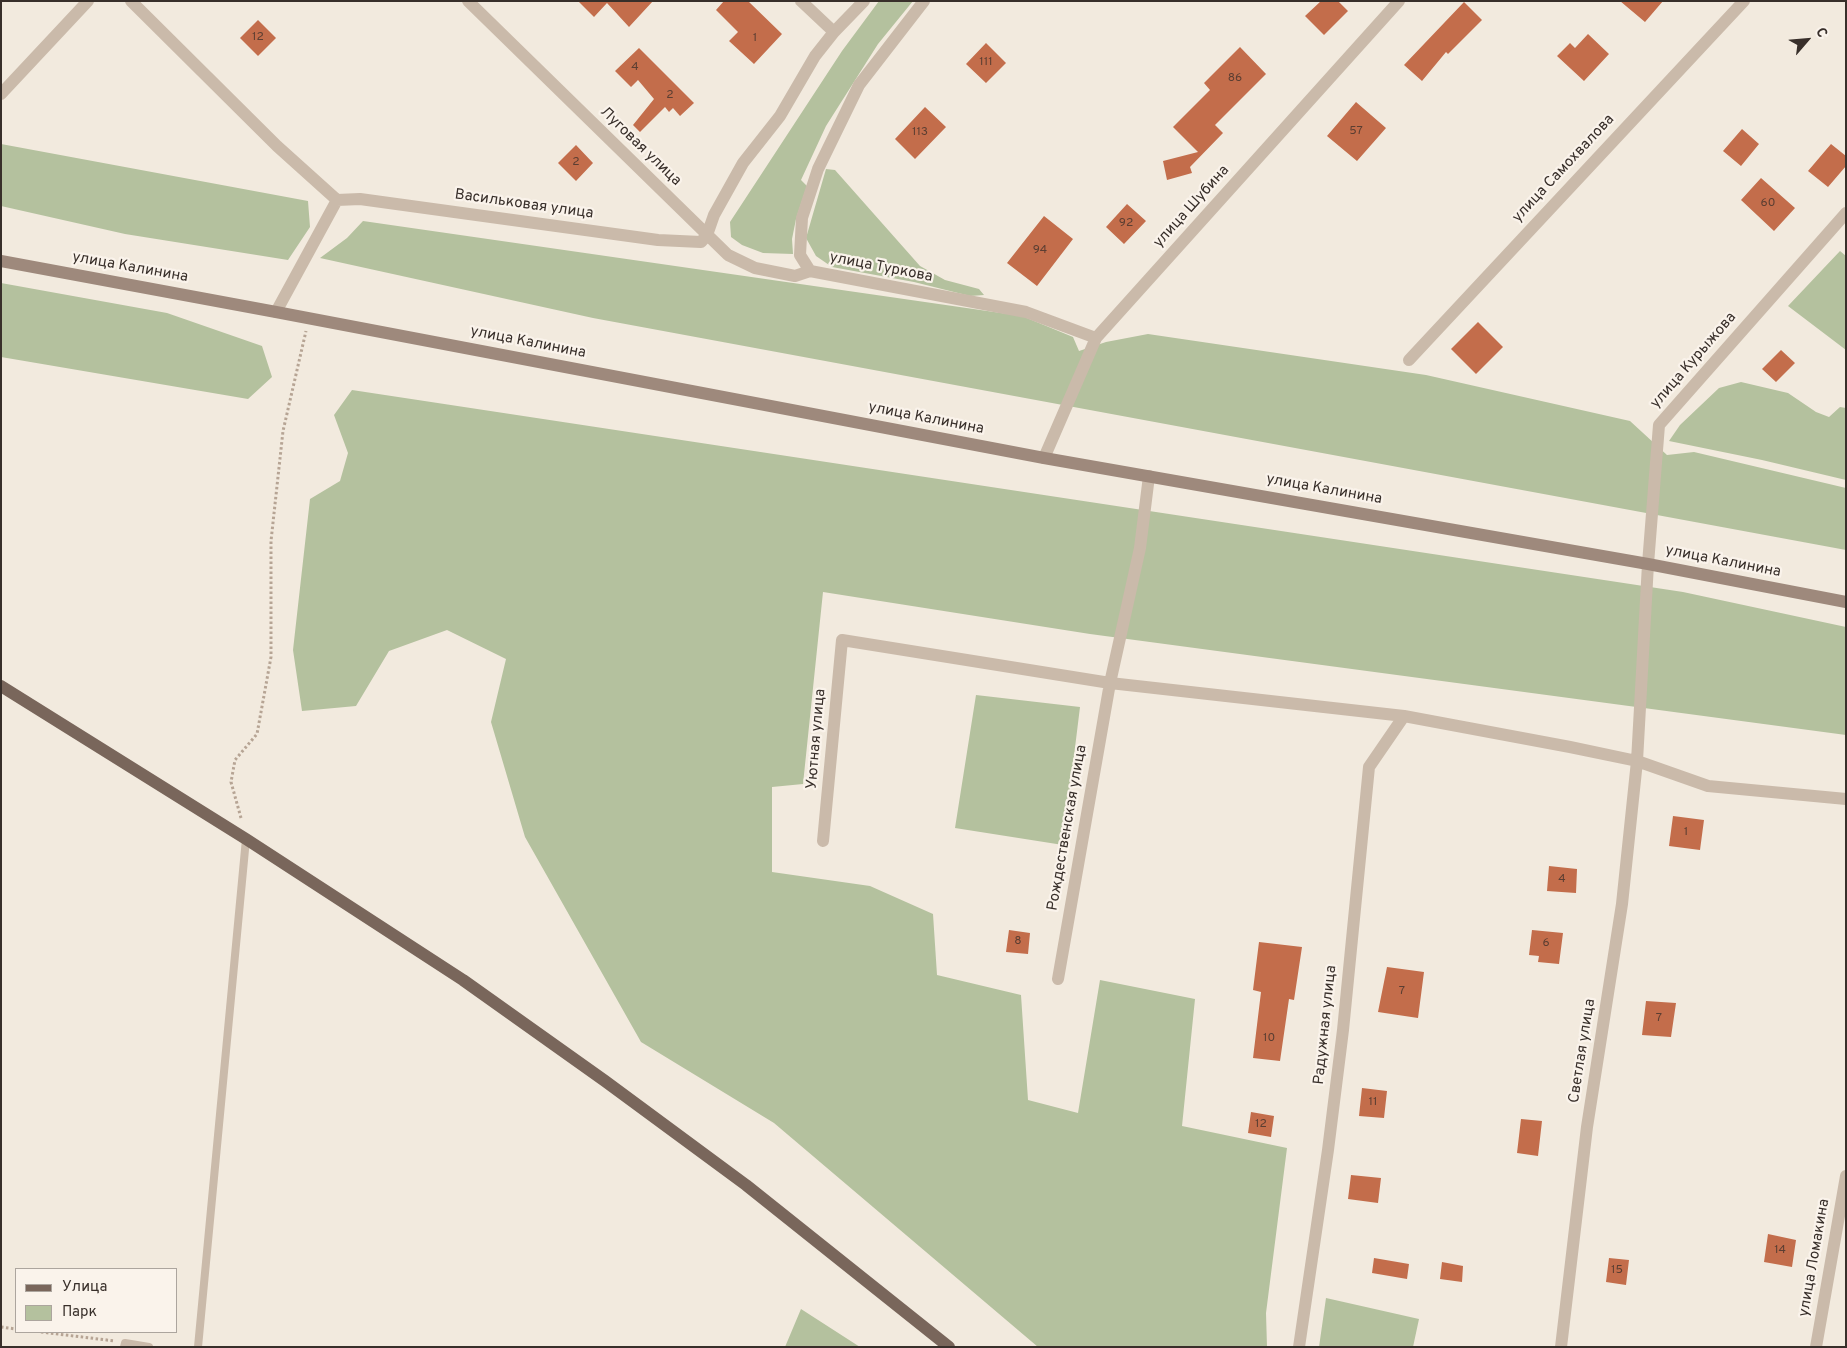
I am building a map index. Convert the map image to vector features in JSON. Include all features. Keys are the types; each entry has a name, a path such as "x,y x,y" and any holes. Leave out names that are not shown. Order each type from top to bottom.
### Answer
{"main road":[{"name":"улица Калинина","path":"1,262 309,318 1044,458 1648,564 1846,602"},
{"path":"1,686 246,839 463,980 605,1081 746,1185 949,1347"}],"street":[{"path":"1,94 88,1"},
{"path":"131,1 277,146 337,200 276,312"},
{"name":"Луговая улица","path":"468,1 728,255 756,268 794,276 810,271"},
{"path":"801,1 834,32"},
{"path":"707,235 714,215 743,163 780,116 815,56 834,32 864,1"},
{"name":"улица Туркова","path":"924,1 860,85 818,169 802,218 800,255 810,271 1026,312 1096,338"},
{"name":"улица Шубина","path":"1044,458 1096,338 1399,1"},
{"name":"улица Самохвалова","path":"1409,360 1744,1"},
{"name":"Васильковая улица","path":"337,200 360,199 658,240 701,242 707,235"},
{"name":"улица Курыжова","path":"1637,761 1648,564 1659,425 1846,213"},
{"name":"Рождественская улица","path":"1058,979 1110,683 1140,548 1149,476"},
{"name":"Уютная улица","path":"823,842 842,640 1110,683"},
{"path":"1110,683 1404,716 1637,761 1708,786 1846,799"},
{"name":"Радужная улица","path":"1299,1347 1328,1150 1343,1030 1369,768 1404,716"},
{"name":"Светлая улица","path":"1562,1347 1587,1127 1622,904 1637,761"},
{"name":"улица Ломакина","path":"1816,1347 1846,1176"}],"lane":[{"path":"198,1347 246,839"},
{"path":"125,1345 149,1347"}],"path":[{"path":"246,839 231,782 235,760 257,734 271,657 271,542 283,431 309,318"},
{"path":"1,1327 15,1329"},
{"path":"47,1333 125,1345"}],"green space":[{"path":"879,1 913,1 878,44 826,126 801,180 807,186 796,219 792,239 793,254 763,253 742,245 731,237 730,222 842,51"},
{"path":"1,144 308,201 310,227 288,260 125,234 1,206"},
{"path":"826,169 835,170 920,266 945,280 979,289 984,295 970,296 914,282 832,267 816,256 806,238"},
{"path":"363,221 1022,316 1073,337 1079,351 1106,342 1148,334 1426,375 1630,421 1667,455 1694,452 1846,488 1846,550 593,318 320,258 347,238"},
{"path":"1840,251 1846,256 1846,350 1788,306"},
{"path":"1,283 167,313 262,346 272,377 248,399 1,357"},
{"path":"1741,382 1788,393 1816,412 1829,417 1840,407 1846,408 1846,480 1669,441 1680,425 1719,388"},
{"path":"352,390 1683,592 1846,627 1846,735 1090,634 823,592 803,784 772,787 772,872 870,886 933,914 937,975 1021,995 1028,1100 1078,1113 1100,980 1195,999 1182,1126 1287,1148 1266,1313 1267,1347 1038,1347 774,1123 641,1042 525,837 491,722 506,659 447,630 389,651 356,706 302,711 293,650 310,499 340,481 348,453 334,415"},
{"path":"976,695 1080,707 1063,845 955,828"},
{"path":"1326,1298 1419,1319 1413,1347 1319,1347"},
{"path":"801,1309 860,1347 785,1347"}],"building":[{"path":"578,1 653,1 629,27 607,3 594,17"},
{"path":"724,1 748,1 782,34 754,64 729,41 738,32 716,10"},
{"path":"1321,1 1338,1 1348,11 1324,35 1305,16"},
{"path":"1620,1 1663,1 1645,22"},
{"path":"1464,2 1482,20 1448,54 1446,52 1422,81 1404,65"},
{"path":"258,20 276,38 258,56 240,38"},
{"path":"1588,34 1609,54 1584,81 1557,56 1570,43 1575,48"},
{"path":"986,43 1006,63 986,83 966,64"},
{"path":"1240,47 1266,74 1215,125 1223,133 1190,167 1192,173 1167,180 1163,161 1198,152 1173,127 1210,90 1204,83"},
{"path":"639,48 694,103 680,116 673,108 669,112 665,107 640,132 633,125 654,99 638,80 631,87 615,71"},
{"path":"1356,102 1386,128 1357,161 1327,136"},
{"path":"925,107 946,127 915,159 895,139"},
{"path":"1742,129 1759,144 1741,166 1723,151"},
{"path":"1831,144 1846,156 1846,166 1828,187 1808,171"},
{"path":"576,145 593,163 576,181 558,163"},
{"path":"1761,178 1795,208 1774,231 1741,200"},
{"path":"1127,204 1146,221 1124,244 1106,227"},
{"path":"1044,216 1073,239 1037,286 1007,263"},
{"path":"1478,322 1503,347 1476,374 1451,349"},
{"path":"1781,350 1795,363 1776,382 1762,369"},
{"path":"1673,816 1704,820 1700,850 1669,846"},
{"path":"1549,866 1577,869 1576,893 1547,891"},
{"path":"1009,930 1030,933 1028,954 1006,952"},
{"path":"1532,930 1563,933 1559,964 1538,962 1539,956 1529,955"},
{"path":"1259,942 1302,947 1294,1000 1289,999 1280,1061 1253,1058 1261,992 1253,990"},
{"path":"1387,967 1424,972 1418,1018 1378,1012"},
{"path":"1646,1001 1676,1003 1671,1037 1642,1035"},
{"path":"1362,1088 1387,1091 1384,1118 1359,1116"},
{"path":"1251,1112 1274,1116 1271,1137 1248,1133"},
{"path":"1521,1119 1542,1121 1538,1156 1517,1153"},
{"path":"1351,1175 1381,1178 1378,1203 1348,1199"},
{"path":"1768,1234 1796,1240 1792,1267 1764,1262"},
{"path":"1374,1258 1409,1264 1407,1279 1372,1273"},
{"path":"1609,1258 1629,1260 1626,1285 1606,1282"},
{"path":"1442,1262 1463,1266 1462,1282 1440,1279"}]}
